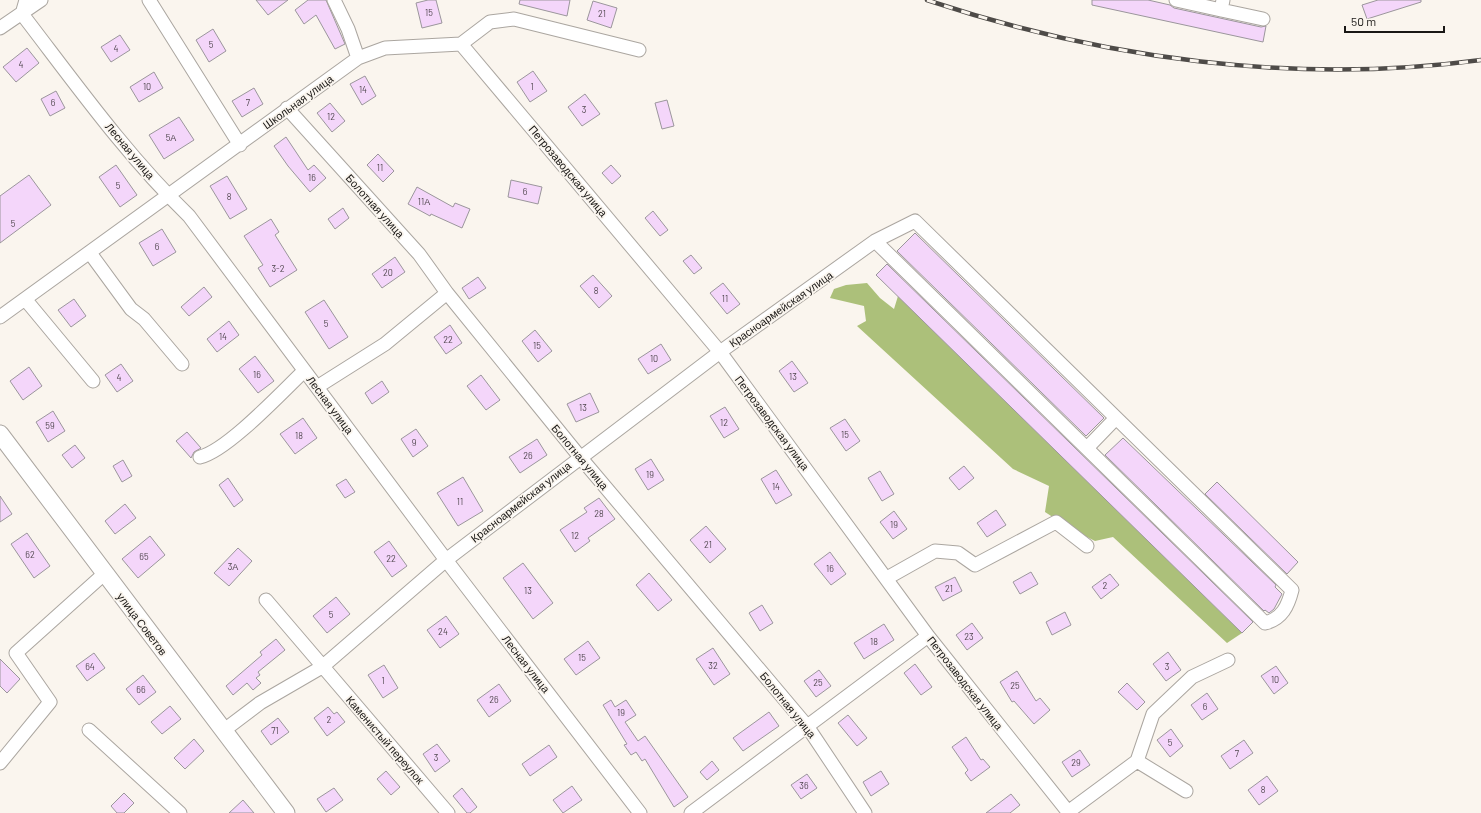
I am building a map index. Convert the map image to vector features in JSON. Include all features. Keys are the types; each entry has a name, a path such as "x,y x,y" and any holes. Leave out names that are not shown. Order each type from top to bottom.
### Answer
{"main road":[{"name":"улица Советов","path":"0,434 222,731 286,813"}],"street":[{"path":"22,14 26,0"},
{"path":"0,28 40,0"},
{"path":"149,0 240,145"},
{"path":"334,0 348,29 358,58"},
{"path":"1176,0 1222,5 1262,19"},
{"name":"Лесная улица","path":"22,14 117,137 169,196 190,216 446,560 640,813"},
{"path":"461,44 490,22 514,19 639,50"},
{"name":"Школьная улица","path":"0,317 240,145 287,108 358,58 385,48 461,44"},
{"name":"Петрозаводская улица","path":"461,44 720,352 928,636 1068,812"},
{"name":"Болотная улица","path":"287,108 419,254 447,293 580,457 807,726 865,813"},
{"name":"Красноармейская улица","path":"222,731 260,703 322,668 446,560 720,352 875,241 915,221 1116,418"},
{"path":"875,241 1265,624 1273,621 1288,606 1292,590 1116,418 1087,448"},
{"path":"90,253 131,309 144,319 182,364"},
{"path":"318,387 385,344 447,293"},
{"path":"25,299 93,382"},
{"path":"200,457 208,455 231,439 304,371"},
{"path":"887,578 935,551 958,553 974,565 1056,522 1087,546"},
{"path":"0,764 50,702 16,653 104,574"},
{"name":"Каменистый переулок","path":"266,600 322,668 448,813"},
{"path":"691,813 928,636"},
{"path":"1068,812 1137,761 1153,714 1192,677 1228,660"},
{"path":"89,730 180,813"},
{"path":"1137,761 1186,791"}],"green space":[{"path":"867,283 880,298 894,309 898,296 1242,633 1227,643 1113,537 1095,541 1071,529 1045,512 1049,486 1013,469 857,326 866,321 864,306 830,298 834,289 846,285"}],"building":[{"path":"256,0 288,0 268,15"},
{"path":"308,0 326,0 345,44 335,49 316,15 304,24 295,10"},
{"path":"436,0 442,23 422,28 416,3"},
{"path":"520,0 570,0 567,16 519,4"},
{"path":"1092,0 1148,0 1170,5 1174,8 1261,27 1266,26 1263,42 1092,5"},
{"path":"1378,0 1421,0 1421,2 1367,19 1362,5"},
{"path":"593,1 617,8 611,28 587,20"},
{"path":"213,29 226,51 209,62 196,40"},
{"path":"120,35 130,50 111,62 101,47"},
{"path":"27,48 39,63 16,82 3,67"},
{"path":"533,71 547,91 530,102 517,82"},
{"path":"154,72 163,88 139,102 130,87"},
{"path":"365,76 376,96 362,105 350,84"},
{"path":"254,88 263,104 242,117 232,101"},
{"path":"56,91 65,108 50,116 41,99"},
{"path":"585,94 600,114 582,126 568,107"},
{"path":"667,100 674,126 662,129 655,103"},
{"path":"330,103 345,121 332,132 317,113"},
{"path":"179,117 194,140 164,159 149,135"},
{"path":"286,137 308,170 314,165 326,178 310,192 288,166 274,146"},
{"path":"378,154 394,171 383,182 367,165"},
{"path":"116,165 137,195 120,207 99,177"},
{"path":"611,165 621,176 612,184 602,173"},
{"path":"29,175 51,205 0,243 0,196"},
{"path":"227,176 247,209 230,219 210,186"},
{"path":"511,180 542,187 538,204 508,197"},
{"path":"417,187 453,207 455,203 470,209 462,228 431,214 430,216 408,204"},
{"path":"343,208 349,218 335,229 328,219"},
{"path":"653,211 668,230 660,236 645,218"},
{"path":"271,219 279,232 275,235 297,270 270,287 258,268 263,265 244,236"},
{"path":"162,229 176,252 153,266 139,243"},
{"path":"915,233 1104,418 1086,436 897,251"},
{"path":"691,255 702,268 694,274 683,261"},
{"path":"395,257 405,272 382,288 372,274"},
{"path":"887,264 1253,622 1242,633 876,275"},
{"path":"593,275 612,296 599,308 580,286"},
{"path":"478,277 486,288 469,299 462,288"},
{"path":"723,283 740,304 727,314 710,293"},
{"path":"204,287 212,297 189,316 181,307"},
{"path":"74,299 86,316 71,327 58,310"},
{"path":"324,300 348,337 329,349 305,312"},
{"path":"229,321 239,335 217,352 207,339"},
{"path":"450,325 462,343 446,354 434,337"},
{"path":"535,330 552,351 538,362 522,341"},
{"path":"661,344 671,360 648,374 638,359"},
{"path":"255,356 274,381 258,393 239,369"},
{"path":"792,361 808,383 794,392 779,371"},
{"path":"121,364 133,381 117,392 105,375"},
{"path":"29,367 42,386 23,400 10,381"},
{"path":"481,375 500,400 486,410 467,386"},
{"path":"382,381 389,392 372,404 365,393"},
{"path":"590,393 599,412 576,422 567,404"},
{"path":"725,407 739,429 724,438 710,416"},
{"path":"53,411 65,431 48,442 36,422"},
{"path":"303,418 317,438 295,454 280,434"},
{"path":"845,419 860,441 846,451 830,428"},
{"path":"416,429 428,446 413,457 401,439"},
{"path":"187,432 201,448 194,452 191,458 176,441"},
{"path":"1123,438 1276,585 1275,587 1282,594 1274,609 1269,613 1265,610 1264,611 1105,455"},
{"path":"537,439 547,455 520,473 509,457"},
{"path":"75,445 85,458 72,468 62,455"},
{"path":"651,459 664,480 648,490 635,469"},
{"path":"123,460 132,476 122,482 113,466"},
{"path":"964,466 974,478 959,490 949,478"},
{"path":"776,470 792,495 776,504 761,479"},
{"path":"880,471 894,494 882,501 868,478"},
{"path":"463,477 483,511 458,526 437,493"},
{"path":"228,478 243,500 234,507 219,485"},
{"path":"346,479 355,492 345,498 336,485"},
{"path":"1217,482 1298,562 1287,574 1205,494"},
{"path":"0,496 12,514 0,522"},
{"path":"599,498 615,519 588,538 590,541 575,552 560,530 587,512 584,508"},
{"path":"125,504 136,518 115,534 105,521"},
{"path":"996,510 1006,525 987,537 977,523"},
{"path":"894,511 907,529 893,539 880,522"},
{"path":"706,526 726,549 710,563 690,540"},
{"path":"27,533 50,566 34,578 11,544"},
{"path":"150,536 165,555 138,578 122,559"},
{"path":"389,541 407,566 392,577 374,552"},
{"path":"238,548 252,561 229,586 214,573"},
{"path":"830,552 846,574 831,585 814,564"},
{"path":"523,563 553,603 533,619 503,578"},
{"path":"1031,572 1038,584 1020,594 1013,582"},
{"path":"649,573 672,600 658,611 636,585"},
{"path":"1110,574 1119,585 1101,599 1092,587"},
{"path":"955,577 962,591 943,601 935,587"},
{"path":"336,597 350,614 327,633 313,616"},
{"path":"762,605 773,623 760,631 749,613"},
{"path":"1065,612 1071,625 1052,635 1046,622"},
{"path":"446,616 459,634 440,648 427,630"},
{"path":"972,623 983,638 967,650 956,635"},
{"path":"884,624 894,640 864,659 854,643"},
{"path":"276,639 285,650 258,672 260,675 256,678 261,683 253,690 247,683 233,695 226,686 262,655 260,652"},
{"path":"588,641 600,658 576,675 564,659"},
{"path":"713,648 730,674 714,685 696,659"},
{"path":"1168,652 1181,670 1166,681 1153,664"},
{"path":"94,653 105,668 87,681 76,666"},
{"path":"0,659 20,679 7,693 0,686"},
{"path":"915,664 932,687 921,695 904,673"},
{"path":"384,665 398,688 383,698 368,675"},
{"path":"1276,666 1288,683 1274,694 1261,676"},
{"path":"819,670 831,686 816,697 804,681"},
{"path":"1017,671 1036,701 1040,698 1050,710 1034,724 1014,701 1012,702 1000,682"},
{"path":"143,675 156,692 139,705 126,689"},
{"path":"1127,683 1145,702 1137,710 1118,692"},
{"path":"499,684 511,701 489,717 477,700"},
{"path":"1207,693 1218,709 1202,720 1191,705"},
{"path":"611,700 615,707 626,700 636,715 625,722 638,741 645,736 688,797 674,807 645,759 642,761 636,752 631,755 624,745 627,744 603,705"},
{"path":"170,706 181,719 162,734 151,722"},
{"path":"328,707 334,714 337,712 345,722 327,736 314,718"},
{"path":"769,712 779,726 743,751 733,738"},
{"path":"848,715 867,738 857,746 838,723"},
{"path":"278,718 289,732 271,745 261,731"},
{"path":"1171,729 1183,746 1170,757 1157,740"},
{"path":"966,737 981,760 983,759 990,767 971,781 965,773 968,770 952,747"},
{"path":"194,739 204,751 185,769 174,758"},
{"path":"1244,740 1253,753 1230,769 1221,756"},
{"path":"437,744 450,761 435,772 423,754"},
{"path":"549,745 557,757 530,776 522,764"},
{"path":"1080,750 1090,765 1072,777 1062,762"},
{"path":"712,761 719,770 707,780 700,772"},
{"path":"386,771 400,787 391,795 377,779"},
{"path":"881,771 889,784 871,796 863,782"},
{"path":"807,774 817,788 801,799 791,785"},
{"path":"1267,776 1278,791 1259,805 1248,790"},
{"path":"572,786 582,800 563,813 553,800"},
{"path":"334,788 343,800 326,812 317,799"},
{"path":"462,788 477,807 470,813 467,813 453,796"},
{"path":"124,793 134,803 124,813 117,813 111,806"},
{"path":"1011,794 1020,805 1010,813 986,813"},
{"path":"243,800 254,813 229,813"}],"railway":[{"path":"927,0 994,21 1062,38 1131,52 1201,62 1271,68 1341,69 1411,67 1481,60"}]}
